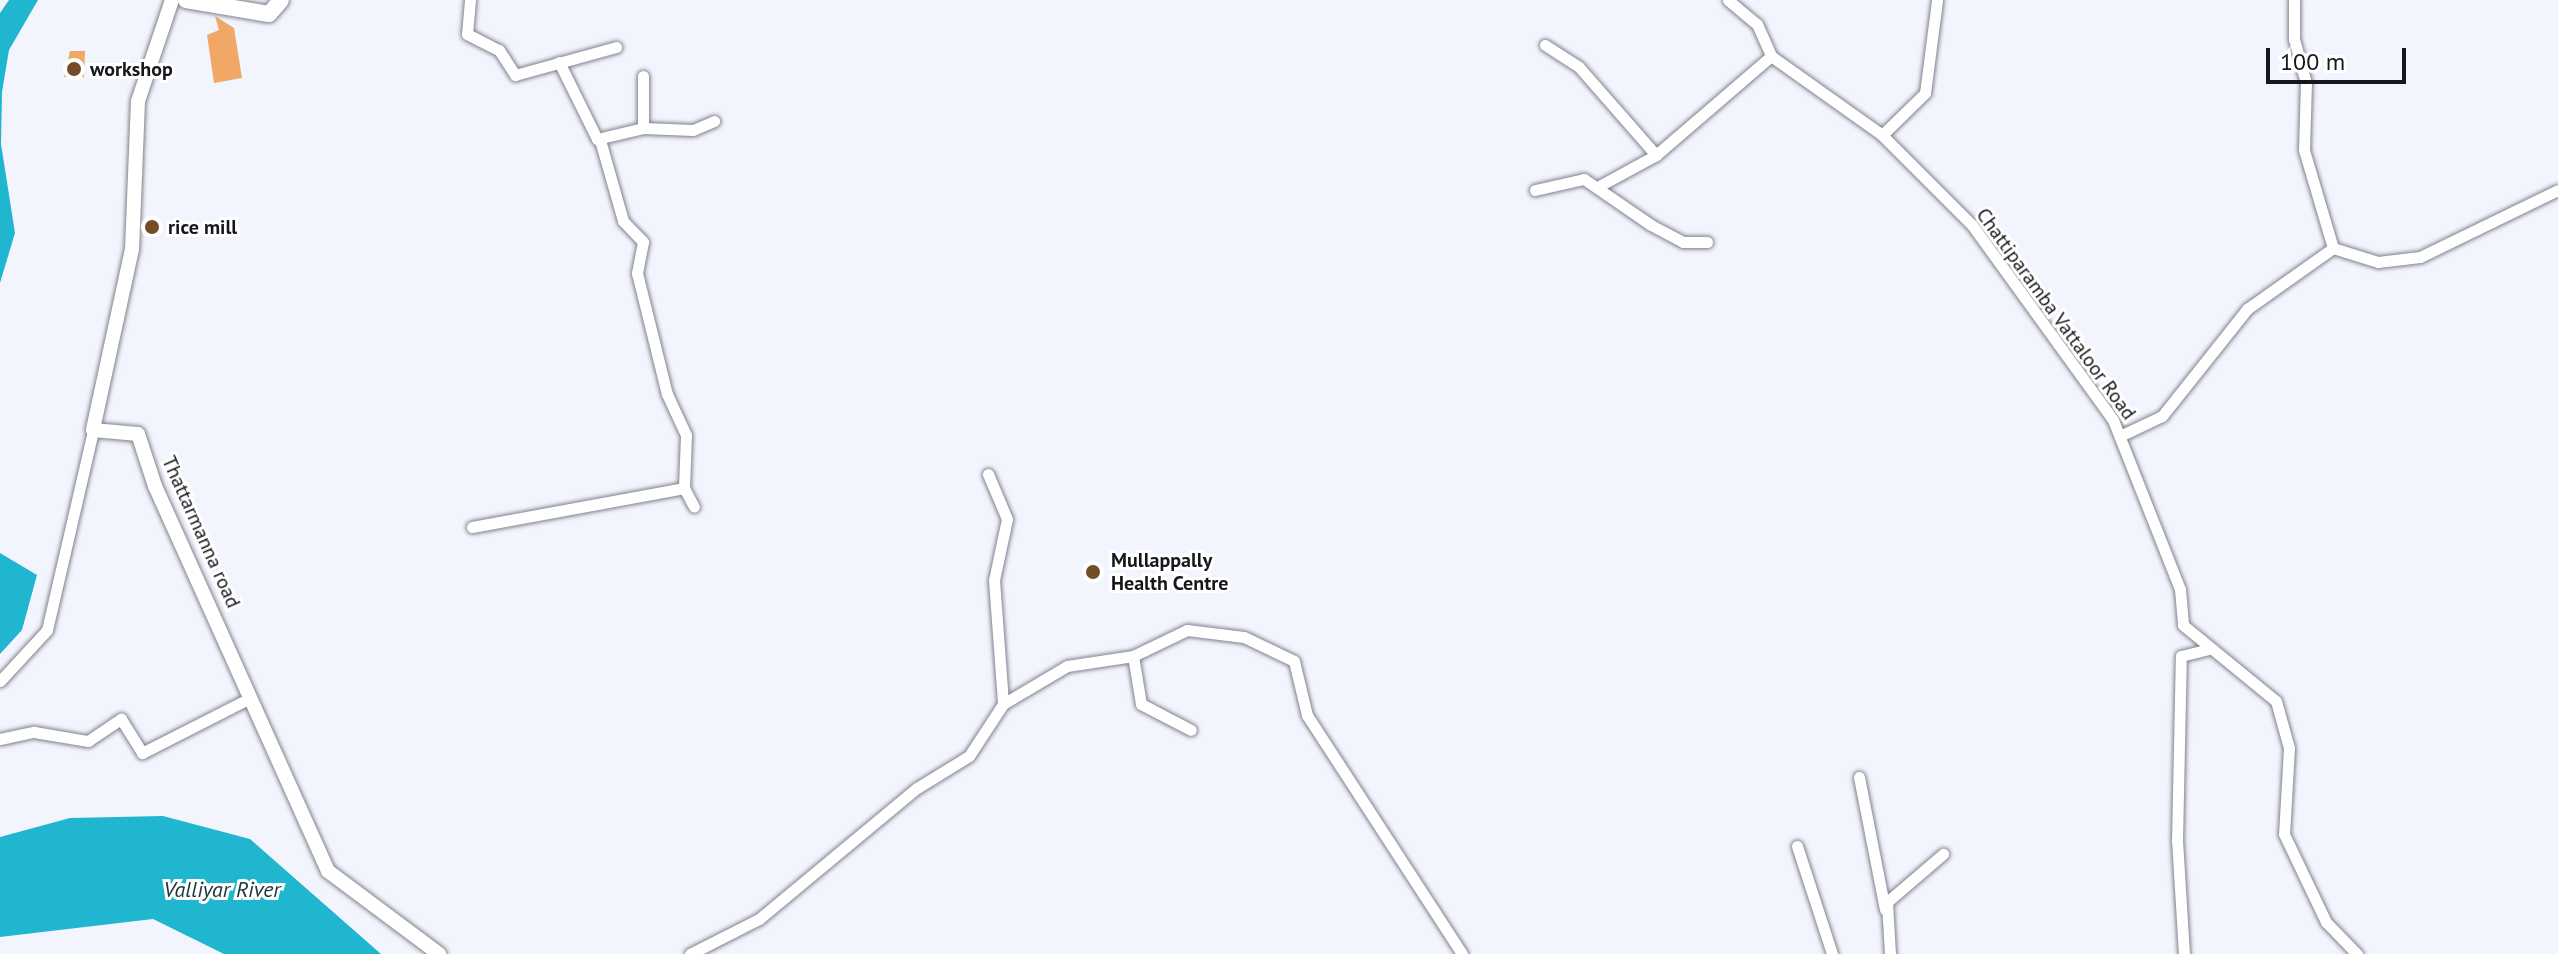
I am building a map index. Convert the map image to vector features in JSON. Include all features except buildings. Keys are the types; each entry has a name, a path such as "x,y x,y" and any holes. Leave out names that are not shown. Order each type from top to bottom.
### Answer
{"main road":[{"path":"186,0 269,14 281,0"}],"street":[{"path":"0,681 47,630 132,249 138,101 172,0"},
{"path":"470,0 467,34 499,50 510,72 616,47"},
{"path":"1601,185 1656,155 1771,56 1767,39 1728,0"},
{"path":"1882,135 1925,93 1937,0"},
{"path":"2294,0 2294,39 2306,83 2304,150 2333,248"},
{"path":"1545,45 1579,67 1656,155"},
{"name":"Chattiparamba Vattaloor Road","path":"1771,56 1882,135 1972,225 2122,435 2180,589 2183,625 2211,649 2254,676 2276,701 2289,748 2284,834 2326,922 2357,954"},
{"path":"559,62 600,140 623,221 643,242 637,273 667,394 686,435 684,488 694,507"},
{"path":"643,76 643,128"},
{"path":"600,140 643,128 669,134 714,121"},
{"path":"1535,190 1564,188 1568,177 1601,185 1651,225 1683,242 1707,242"},
{"path":"2333,248 2378,262 2420,257 2558,190"},
{"path":"2122,435 2162,416 2247,309 2333,248"},
{"name":"Thattarmanna road","path":"93,430 138,434 250,698 328,871 439,954"},
{"path":"988,474 1007,519 994,580 1003,704"},
{"path":"472,527 684,488"},
{"path":"690,954 759,919 917,788 969,756 1003,704 1067,666 1133,656 1187,630 1244,637 1294,661 1307,715 1462,954"},
{"path":"2184,954 2177,841 2181,656 2211,649"},
{"path":"1133,656 1141,704 1191,730"},
{"path":"0,739 34,732 88,741 121,719 142,753 250,698"},
{"path":"1859,777 1885,909 1890,954"},
{"path":"1797,846 1832,954"},
{"path":"1885,909 1943,854"}],"water":[{"path":"9,0 38,0 9,50 2,92 1,144 15,233 0,283 0,13"},
{"path":"0,553 37,575 22,630 0,654"},
{"name":"Valliyar River","path":"163,816 250,839 381,954 224,954 153,919 0,937 0,837 70,818"}],"place":[{"name":"workshop","path":"74,69"},
{"name":"rice mill","path":"152,227"},
{"name":"Mullappally Health Centre","path":"1093,572"}]}
